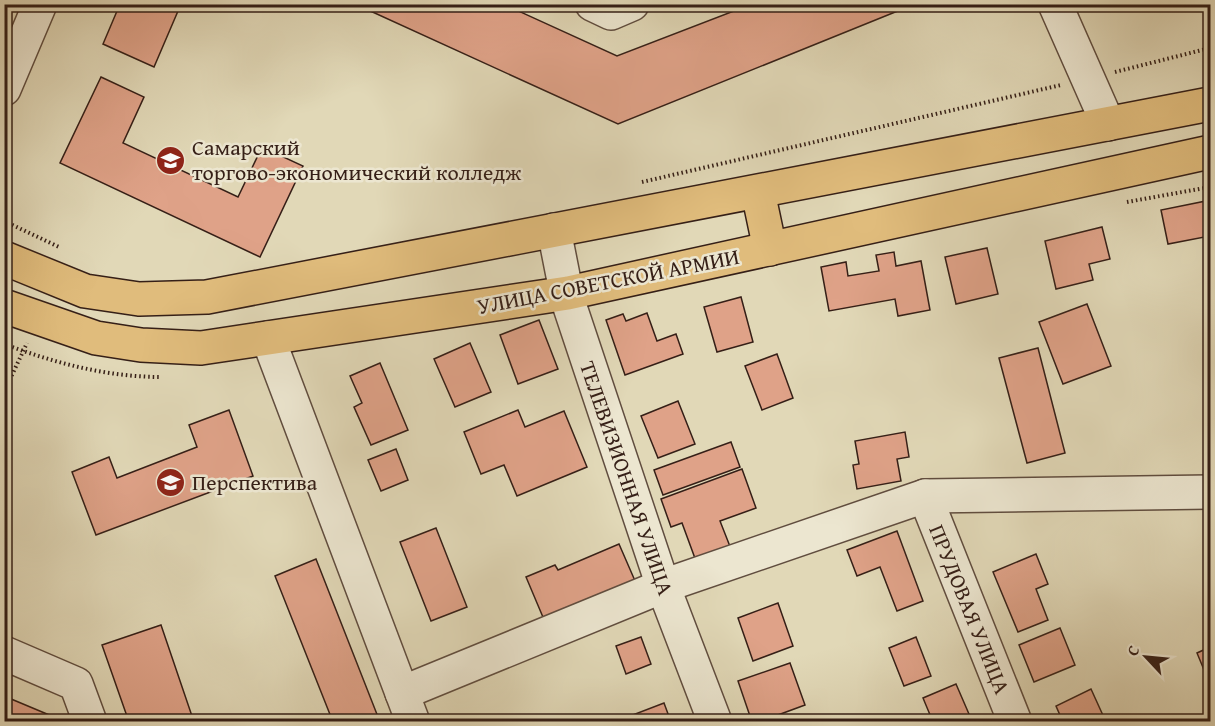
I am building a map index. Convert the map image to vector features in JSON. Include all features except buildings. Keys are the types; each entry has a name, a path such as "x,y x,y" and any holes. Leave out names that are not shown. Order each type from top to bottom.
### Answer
{"main road":[{"path":"4,258 60,265 85,291 139,299 207,297 1210,104"},
{"name":"УЛИЦА СОВЕТСКОЙ АРМИИ","path":"4,304 96,338 141,345 201,348 568,293 1210,152"},
{"path":"758,192 770,249"},
{"path":"4,304 9,294 19,285 60,265"}],"street":[{"path":"4,89 40,4"},
{"path":"592,4 611,12 632,4"},
{"path":"1055,4 1108,124"},
{"name":"ТЕЛЕВИЗИОННАЯ УЛИЦА","path":"554,230 568,301 663,586 715,722"},
{"path":"268,338 408,707 663,586 925,496 1210,492"},
{"name":"ПРУДОВАЯ УЛИЦА","path":"925,496 1015,722"},
{"path":"4,653 76,684 90,722"}],"path":[{"path":"638,183 1088,79 1210,48"},
{"path":"4,221 60,265"}],"place":[{"name":"Самарский торгово-экономический колледж","path":"171,160"},
{"name":"Перспектива","path":"171,482"}]}
